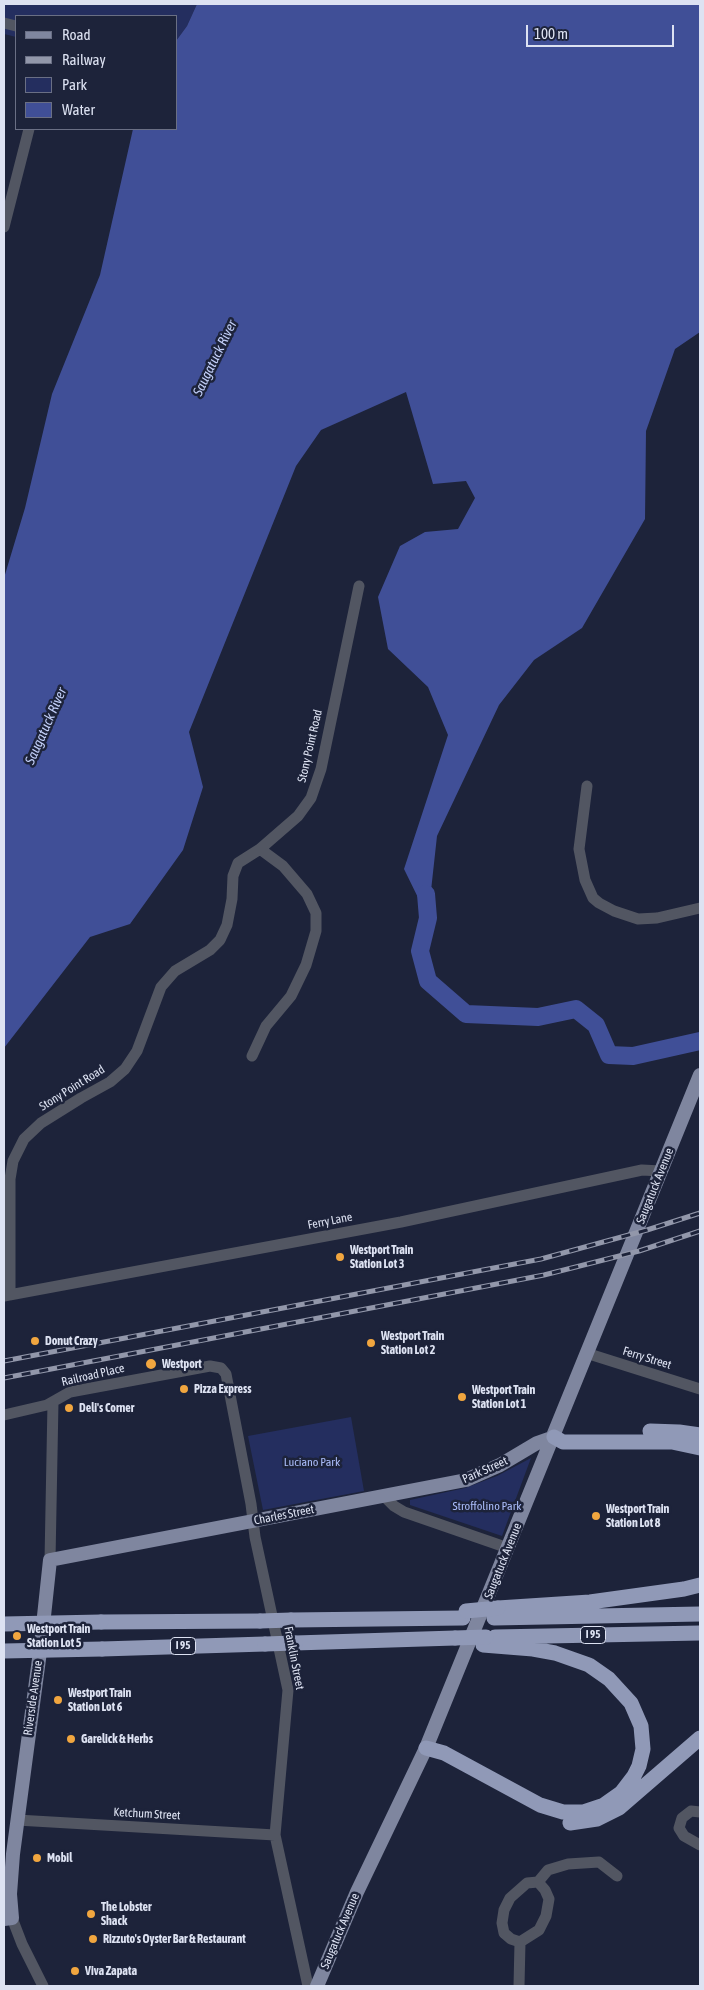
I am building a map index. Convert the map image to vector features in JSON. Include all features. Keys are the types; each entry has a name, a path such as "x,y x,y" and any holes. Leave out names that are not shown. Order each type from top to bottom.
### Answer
{"highway":[{"path":"554,1437 567,1432 679,1432 700,1436"},
{"path":"554,1437 563,1442 662,1441 688,1444 700,1448"},
{"path":"496,1613 684,1590 700,1585"},
{"name":"I 95","path":"4,1624 397,1619 496,1613 700,1614"},
{"name":"I 95","path":"4,1651 405,1639 484,1641 700,1633"},
{"path":"426,1748 444,1752 540,1805 563,1812 583,1812 604,1805 621,1793 634,1776 639,1766 643,1749 641,1726 631,1703 609,1679 588,1665 555,1653 484,1641"},
{"path":"426,1748 441,1762 523,1807 549,1819 573,1823 597,1820 619,1808 700,1738"}],"main road":[{"name":"Saugatuck Avenue","path":"317,1986 357,1892 426,1748 700,1075"},
{"name":"Park Street","path":"384,1496 466,1480 500,1465 537,1443 554,1437"},
{"name":"Charles Street","path":"50,1560 384,1496"},
{"name":"Riverside Avenue","path":"8,1919 10,1880 17,1820 41,1644 50,1560"}],"street":[{"path":"4,227 29,130"},
{"name":"Stony Point Road","path":"7,1295 10,1179 13,1161 24,1139 41,1123 110,1082 125,1068 137,1051 161,987 175,971 210,950 220,940 227,925 232,899 233,876 238,863 260,849 298,816 311,798 320,770 359,586"},
{"path":"587,786 579,849 585,880 593,898 614,911 638,919 657,918 700,908"},
{"path":"252,1056 266,1026 291,996 306,965 316,931 316,913 308,894 283,866 260,849"},
{"name":"Ferry Lane","path":"7,1295 401,1222 642,1170 661,1171"},
{"name":"Ferry Street","path":"586,1353 700,1389"},
{"name":"Railroad Place","path":"4,1415 42,1406 70,1392 210,1366 221,1368"},
{"name":"Franklin Street","path":"221,1368 226,1374 228,1383 255,1537 288,1690 275,1835 308,1986"},
{"name":"Riverside Avenue","path":"50,1560 53,1402"},
{"path":"384,1496 389,1503 404,1512 508,1548"},
{"path":"700,1812 691,1811 682,1818 680,1828 684,1836 700,1845"},
{"name":"Ketchum Street","path":"17,1820 275,1835"},
{"path":"520,1942 511,1939 504,1933 502,1923 504,1910 510,1898 527,1884 538,1882 548,1870 568,1864 599,1862 617,1876"},
{"path":"520,1942 539,1930 546,1916 548,1899 545,1890 538,1882"},
{"name":"Riverside Avenue","path":"8,1919 43,1986"},
{"path":"519,1986 520,1942"}],"green space":[{"path":"4,4 197,4 187,26 178,38 178,15 15,15 15,37 4,34"},
{"name":"Luciano Park","path":"351,1417 364,1491 263,1510 248,1436"},
{"name":"Stroffolino Park","path":"531,1458 502,1536 410,1505 410,1500 465,1488 497,1476"}],"water":[{"name":"Saugatuck River","path":"197,4 700,4 700,332 675,349 646,431 645,519 582,628 534,660 499,705 437,836 428,918 404,869 448,735 428,687 388,649 378,597 400,546 425,532 458,529 475,498 466,481 433,484 406,392 321,430 296,466 189,732 203,787 183,850 130,924 90,937 4,1048 4,578 25,508 52,394 100,275 133,130 178,130 178,38 187,26"}],"waterway":[{"path":"426,894 428,918 420,951 428,981 466,1014 538,1017 576,1009 596,1025 609,1055 633,1056 700,1041"}],"railway":[{"path":"4,1361 541,1259 647,1230 700,1213"},
{"path":"4,1378 544,1275 639,1251 700,1231"}],"place":[{"name":"Westport Train Station Lot 3","path":"340,1257"},
{"name":"Donut Crazy","path":"35,1341"},
{"name":"Westport Train Station Lot 2","path":"371,1343"},
{"name":"Westport","path":"151,1364"},
{"name":"Pizza Express","path":"184,1389"},
{"name":"Westport Train Station Lot 1","path":"462,1397"},
{"name":"Deli's Corner","path":"69,1408"},
{"name":"Westport Train Station Lot 8","path":"596,1516"},
{"name":"Westport Train Station Lot 5","path":"17,1636"},
{"name":"Westport Train Station Lot 6","path":"58,1700"},
{"name":"Garelick & Herbs","path":"71,1739"},
{"name":"Mobil","path":"37,1858"},
{"name":"The Lobster Shack","path":"91,1914"},
{"name":"Rizzuto's Oyster Bar & Restaurant","path":"93,1939"},
{"name":"Viva Zapata","path":"75,1971"}]}
